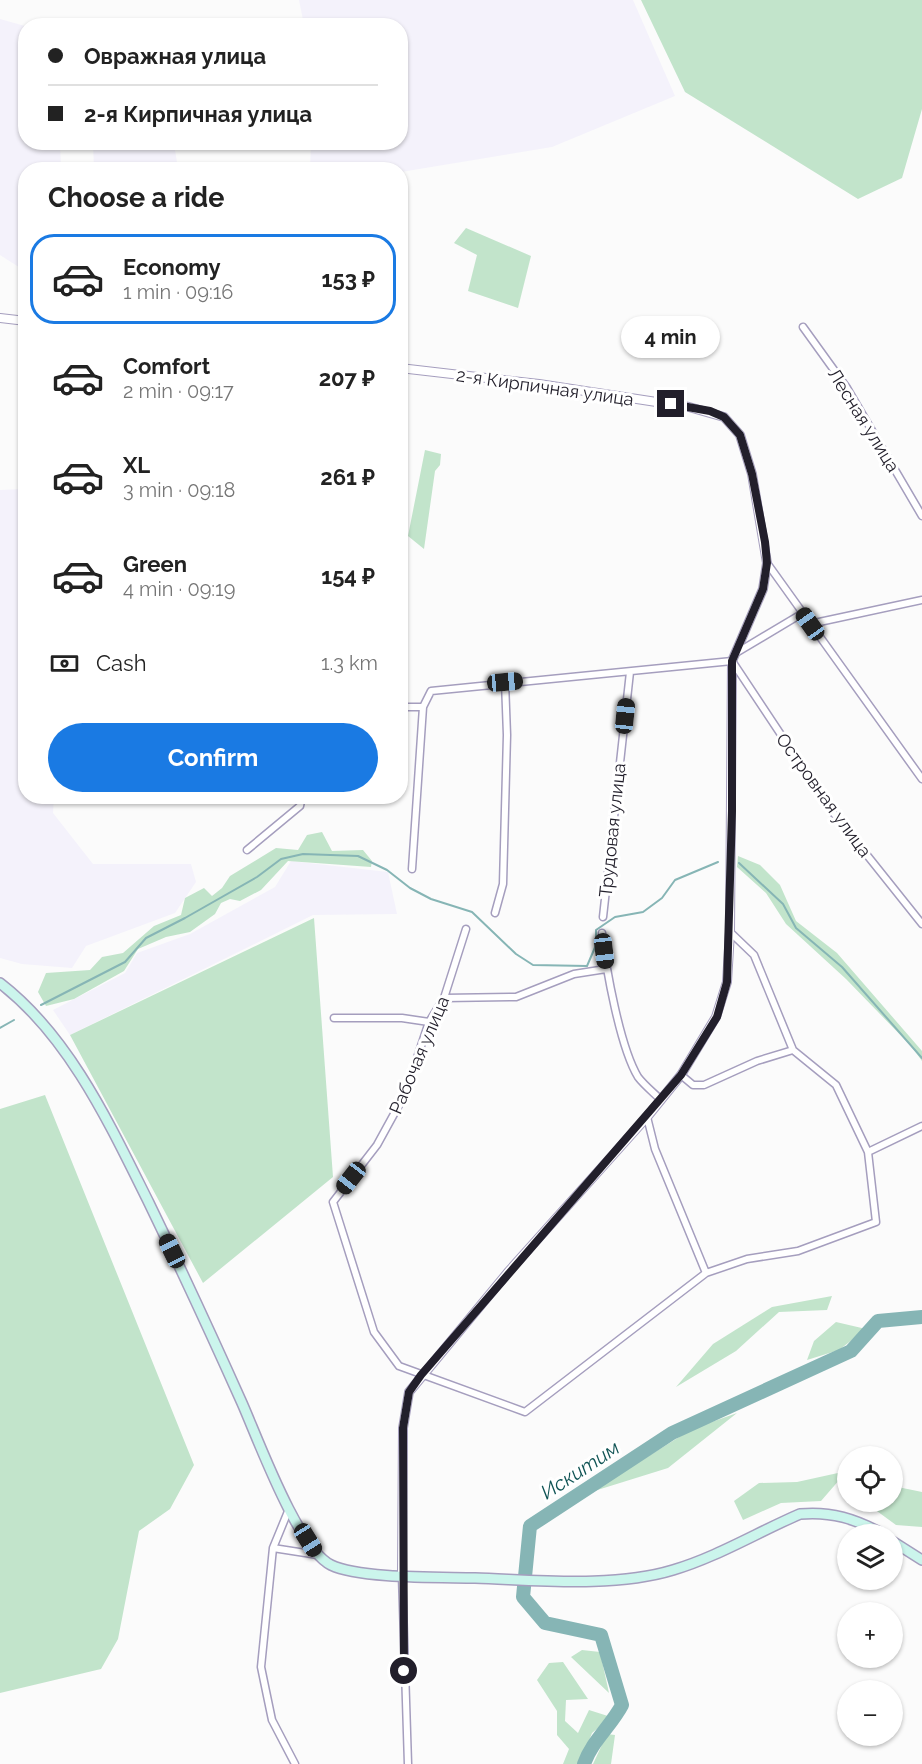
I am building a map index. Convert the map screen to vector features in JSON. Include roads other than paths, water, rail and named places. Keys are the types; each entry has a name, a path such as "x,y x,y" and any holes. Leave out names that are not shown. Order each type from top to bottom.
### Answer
{"main road":[{"path":"0,984 36,1014 50,1031 87,1088 121,1147 193,1293 289,1509 318,1555 330,1564 345,1569 402,1575 573,1580 625,1578 670,1571 693,1563 800,1514 838,1514 860,1524"},
{"path":"903,1548 922,1560"}],"street":[{"path":"0,318 18,320"},
{"name":"Лесная улица","path":"802,327 847,388 922,516"},
{"name":"2-я Кирпичная улица","path":"408,369 519,382 677,405 710,411 724,417 740,435 752,474 767,563"},
{"path":"767,563 922,779"},
{"path":"408,1764 402,1575 404,1408 409,1392 421,1375 661,1100 681,1075 717,1017 727,982 730,932 734,657 763,589 767,563"},
{"path":"810,624 922,600"},
{"path":"412,869 423,707 431,691 505,682 630,672 734,657 803,614"},
{"name":"Островная улица","path":"734,657 831,810 922,924"},
{"name":"Трудовая улица","path":"603,917 630,672"},
{"path":"495,913 503,884 507,735 505,682"},
{"path":"408,707 423,707"},
{"path":"247,850 300,804"},
{"name":"Рабочая улица","path":"421,1375 399,1366 374,1332 333,1202 377,1145 405,1094 429,1022 444,998 466,929"},
{"path":"421,1375 525,1412 706,1273 747,1259 798,1251 876,1222 868,1152 836,1086 793,1050 754,955 730,932"},
{"path":"602,933 606,969 627,1048 639,1077 661,1100"},
{"path":"444,998 516,997 574,974 606,969"},
{"path":"334,1018 402,1018 429,1022"},
{"path":"681,1075 693,1085 704,1085 757,1061 793,1050"},
{"path":"647,1117 655,1149 706,1273"},
{"path":"868,1152 922,1126"},
{"path":"289,1509 273,1548 261,1667 273,1720 295,1764"},
{"path":"273,1548 318,1555"}],"waterway":[{"path":"41,1005 125,962 146,938 257,877 281,859 303,854 358,856 387,870 410,888 431,899 472,912 516,954 533,965 587,966 596,945 596,930 615,917 643,912 662,898 675,880 718,862"},
{"path":"739,863 783,904 796,928 842,967 922,1058"},
{"path":"0,1028 14,1020"},
{"name":"Искитим","path":"584,1764 592,1748 622,1705 601,1635 545,1623 523,1597 530,1526 672,1433 851,1351 878,1321 922,1317"}]}
